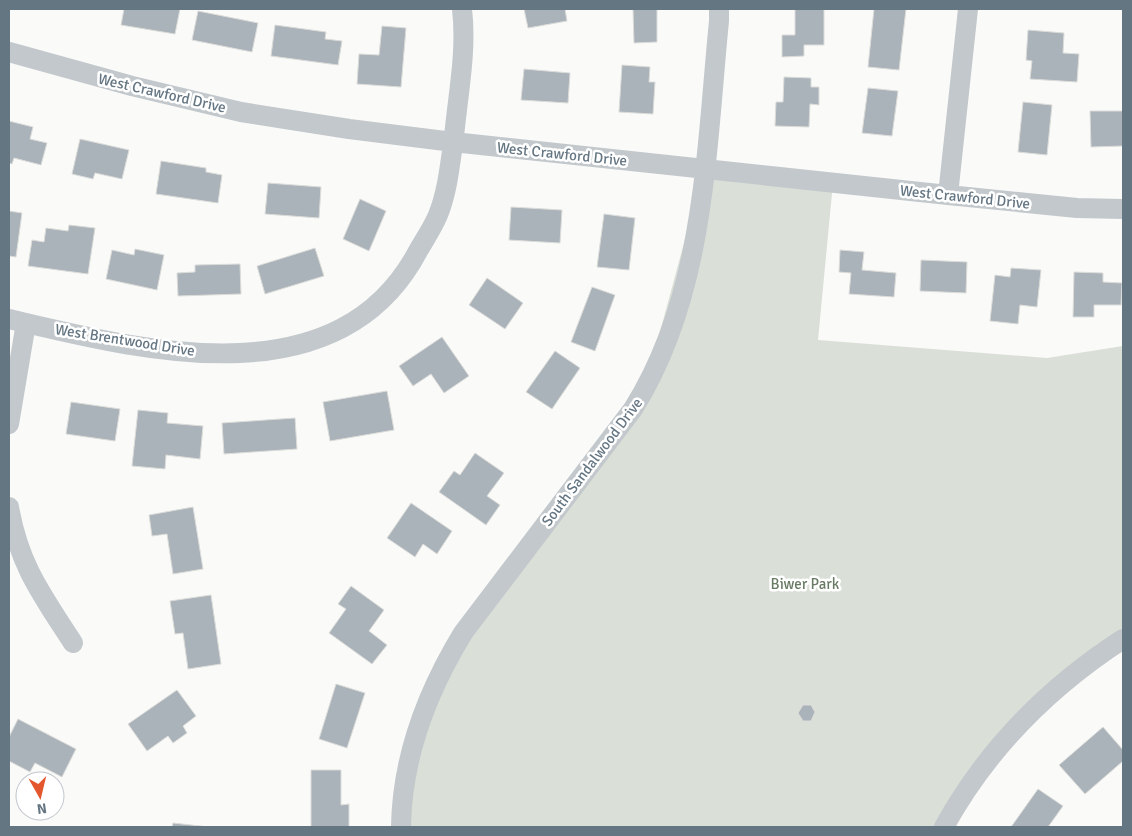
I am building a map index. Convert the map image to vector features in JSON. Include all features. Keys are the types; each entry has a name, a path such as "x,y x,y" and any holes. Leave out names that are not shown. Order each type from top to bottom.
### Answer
{"street":[{"name":"West Brentwood Drive","path":"18,321 177,352 253,353 313,342 344,328 376,305 397,284 413,262 438,215 444,198 453,142 463,51 462,9"},
{"name":"South Sandalwood Drive","path":"401,827 407,772 415,736 428,697 444,664 463,633 644,390 677,309 691,257 704,169 720,21 719,9"},
{"path":"948,195 968,9"},
{"name":"West Crawford Drive","path":"9,52 124,84 241,112 349,129 453,142 948,195 1077,208 1123,209"},
{"path":"9,424 18,321"},
{"path":"9,507 14,537 32,580 73,643"},
{"path":"944,827 986,762 1014,729 1050,692 1123,639"}],"green space":[{"name":"Biwer Park","path":"704,169 833,183 818,340 1047,358 1123,346 1123,639 1032,711 944,827 402,827 428,697 644,391"}],"building":[{"path":"124,9 180,9 175,34 121,25"},
{"path":"524,9 565,9 567,21 528,28"},
{"path":"633,9 657,9 657,42 634,43"},
{"path":"795,9 824,9 824,45 804,45 804,56 782,57 782,35 795,35"},
{"path":"874,9 906,9 899,70 868,67"},
{"path":"198,11 258,23 252,52 192,40"},
{"path":"275,25 326,32 325,39 342,41 338,65 271,56"},
{"path":"382,26 406,28 401,87 357,84 359,54 379,55"},
{"path":"1028,30 1064,33 1063,53 1079,54 1077,82 1030,79 1032,61 1026,60"},
{"path":"622,65 650,67 649,82 655,82 653,114 619,112"},
{"path":"524,69 570,73 568,103 521,100"},
{"path":"784,77 811,78 811,87 819,87 819,105 810,104 809,127 775,126 776,102 783,102"},
{"path":"868,88 898,91 892,136 862,133"},
{"path":"1023,102 1052,105 1047,155 1018,152"},
{"path":"1090,111 1123,111 1123,146 1091,147"},
{"path":"9,121 33,127 30,139 47,143 41,165 14,158 12,164 9,163"},
{"path":"80,139 129,150 122,179 95,173 93,179 72,174"},
{"path":"161,161 206,168 206,172 222,175 218,203 156,194"},
{"path":"268,183 321,187 319,218 265,214"},
{"path":"360,199 386,211 369,251 343,239"},
{"path":"511,207 562,210 560,243 509,240"},
{"path":"9,211 22,213 16,257 9,256"},
{"path":"604,214 635,218 629,270 597,267"},
{"path":"69,225 95,228 88,274 28,266 32,240 44,242 46,228 68,231"},
{"path":"315,248 324,276 265,294 257,266"},
{"path":"135,249 164,255 157,290 106,279 112,250 134,255"},
{"path":"840,250 864,252 862,270 896,273 894,297 849,294 851,273 839,272"},
{"path":"921,260 967,262 966,293 920,291"},
{"path":"240,264 241,294 178,296 177,273 195,272 195,265"},
{"path":"1011,268 1041,270 1037,307 1020,305 1018,324 990,321 995,275 1010,277"},
{"path":"1074,272 1103,273 1103,282 1122,283 1121,305 1094,305 1094,317 1073,317"},
{"path":"487,278 523,303 505,329 469,305"},
{"path":"592,287 615,295 595,351 571,342"},
{"path":"442,337 469,376 444,393 431,374 413,386 399,366"},
{"path":"555,351 580,368 552,409 526,392"},
{"path":"387,391 394,430 330,441 323,402"},
{"path":"71,402 120,409 115,441 66,434"},
{"path":"138,410 168,413 167,423 203,426 200,459 166,455 165,469 132,466"},
{"path":"295,418 297,449 224,454 222,423"},
{"path":"475,453 504,473 487,496 500,505 486,525 439,492 454,471 460,475"},
{"path":"411,503 452,531 437,554 423,544 415,557 387,538"},
{"path":"193,507 203,569 173,574 167,534 152,536 149,515"},
{"path":"351,586 384,610 369,631 387,645 372,664 329,633 346,609 338,604"},
{"path":"211,595 221,664 188,669 183,633 175,634 170,601"},
{"path":"336,684 365,693 347,748 319,739"},
{"path":"177,690 196,716 183,726 187,733 173,743 168,736 147,751 128,724"},
{"path":"803,705 811,705 815,712 811,721 803,721 798,713"},
{"path":"18,719 76,749 65,771 50,771 35,763 31,771 28,771 9,761 9,737"},
{"path":"1103,727 1123,750 1123,761 1085,794 1059,765"},
{"path":"311,770 341,770 341,805 349,804 349,827 311,827"},
{"path":"1038,789 1063,806 1048,827 1011,827"},
{"path":"173,823 209,827 172,827"}]}
